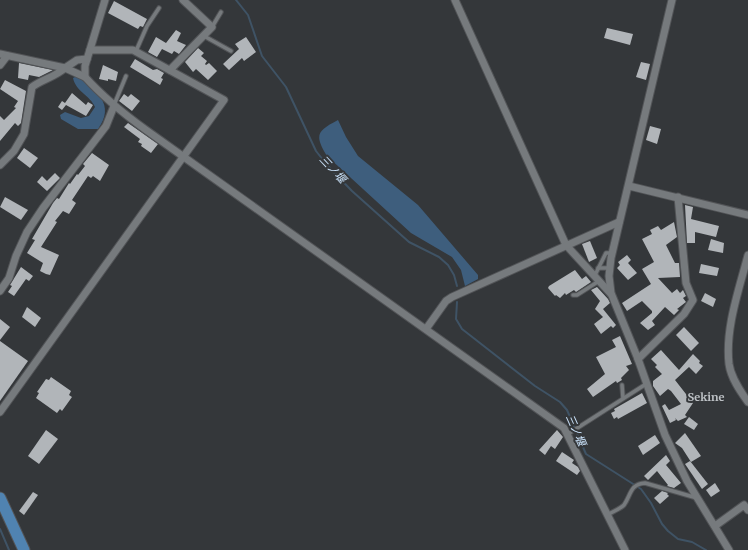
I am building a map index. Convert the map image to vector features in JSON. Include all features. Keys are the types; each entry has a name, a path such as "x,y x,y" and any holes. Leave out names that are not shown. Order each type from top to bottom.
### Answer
{"main road":[{"path":"0,498 24,550"}],"street":[{"path":"86,77 85,66 105,0"},
{"path":"170,70 212,27 182,0"},
{"path":"455,0 566,245 612,295"},
{"path":"672,0 612,253 610,268 612,295 638,359 665,435 698,498 729,550"},
{"path":"0,412 182,156 224,100 136,51 90,50"},
{"path":"0,65 3,55 65,68 86,77 114,106 182,156 564,428 569,434 625,550"},
{"path":"0,165 14,151 24,134 32,87 42,80 56,76 77,60 87,59"},
{"path":"0,291 9,278 16,256 27,232 43,208 106,126 114,106"},
{"path":"629,186 748,215"},
{"path":"638,359 684,314 693,300 686,283 678,197"},
{"path":"426,329 446,301 619,222"},
{"path":"748,255 729,330 729,365 738,388 748,402"},
{"path":"715,526 744,505 748,510"}],"lane":[{"path":"136,51 148,26 159,8"},
{"path":"212,27 221,12"},
{"path":"204,36 230,51"},
{"path":"114,106 126,76"},
{"path":"573,295 577,295 597,278 598,268 606,253 612,253"},
{"path":"598,268 610,268"},
{"path":"569,434 646,384"},
{"path":"622,385 623,398"},
{"path":"607,515 624,505 633,487 639,484 645,483 698,498"}],"shaded area":[{"path":"77,76 97,92 104,105 105,112 103,120 98,129 78,129 61,119 60,115 65,112 81,118 89,116 95,107 90,99 77,87 73,78"},
{"path":"338,120 346,137 358,156 418,205 478,275 478,279 465,286 461,270 452,257 411,233 327,156 320,143 320,134 326,127"}],"building":[{"path":"114,1 147,19 143,27 140,26 138,29 108,13"},
{"path":"607,28 633,34 630,45 604,38"},
{"path":"176,30 181,33 177,41 186,45 179,54 174,51 172,54 162,49 157,57 148,52 156,37 166,43"},
{"path":"246,37 256,52 244,61 242,58 229,70 223,64 239,49 235,44"},
{"path":"198,48 204,53 201,56 207,61 205,64 206,65 209,63 217,71 208,80 196,69 193,72 185,62"},
{"path":"135,59 153,70 157,69 164,73 161,78 163,79 160,85 130,67"},
{"path":"641,62 650,64 646,80 636,77"},
{"path":"19,63 53,70 39,77 29,75 28,80 18,78"},
{"path":"103,65 118,72 116,81 99,79"},
{"path":"5,80 26,91 21,123 18,126 15,123 0,141 0,116 4,120 16,108 14,107 18,101 0,89"},
{"path":"72,93 86,105 88,102 93,105 86,116 66,105 62,110 58,107 62,101 65,103"},
{"path":"124,94 128,97 131,94 140,101 132,111 119,101"},
{"path":"128,123 158,144 151,153 141,146 142,144 138,142 140,139 124,127"},
{"path":"650,126 661,129 657,144 646,140"},
{"path":"24,148 38,158 30,168 17,158"},
{"path":"92,153 109,165 100,181 93,176 91,178 88,176 72,200 76,203 69,214 63,211 55,221 57,222 41,247 59,255 50,275 46,274 40,271 43,263 27,253 35,240 32,239 53,203 57,198 59,199 69,183 70,184 77,174 78,175 85,166 83,164"},
{"path":"55,173 60,178 47,191 37,182 42,176 47,181"},
{"path":"5,197 28,210 21,220 0,207"},
{"path":"685,205 693,207 691,219 719,226 716,237 695,232 695,243 687,243"},
{"path":"674,222 677,237 666,245 675,263 679,263 680,277 658,278 672,293 677,289 680,293 683,290 686,296 683,298 686,302 677,309 679,310 674,315 665,307 652,321 655,325 648,330 640,323 652,313 652,311 642,301 627,311 622,303 651,284 642,269 654,262 642,239 652,234 650,230 658,226 661,230"},
{"path":"711,239 724,243 723,253 708,250"},
{"path":"590,241 597,258 589,262 582,244"},
{"path":"627,255 631,260 628,263 637,273 628,280 617,268 620,265 618,262"},
{"path":"701,264 719,268 717,276 699,273"},
{"path":"21,267 33,276 29,281 26,279 14,296 8,292 12,286 10,285"},
{"path":"575,270 582,279 586,276 591,282 576,292 574,290 566,295 565,293 560,298 556,295 555,296 548,288 549,286"},
{"path":"597,287 610,303 603,309 616,325 613,328 611,326 601,334 594,324 603,317 595,309 600,301 591,290"},
{"path":"705,293 716,299 713,307 701,301"},
{"path":"27,307 41,318 35,327 22,317"},
{"path":"0,319 10,327 0,340"},
{"path":"684,327 699,343 691,351 676,335"},
{"path":"620,336 632,364 626,366 629,370 621,378 622,380 617,383 616,381 593,397 587,389 605,374 596,357 616,347 612,340"},
{"path":"0,341 28,361 0,401"},
{"path":"661,350 679,370 693,354 703,366 696,374 689,367 675,380 693,403 685,415 687,417 678,421 675,418 676,420 670,423 662,406 665,404 669,410 681,404 668,389 660,396 653,386 653,381 662,374 655,367 657,365 651,359"},
{"path":"51,377 71,391 69,395 72,397 62,411 60,409 57,413 36,398 39,393 37,392 46,379 49,380"},
{"path":"642,393 647,403 618,419 617,417 614,419 611,413 615,411 614,409"},
{"path":"689,417 698,424 694,430 684,424"},
{"path":"46,430 58,439 39,464 28,456"},
{"path":"557,430 563,437 555,449 551,446 545,455 539,450"},
{"path":"685,433 701,456 691,462 682,448 675,443"},
{"path":"655,435 660,443 643,455 638,446"},
{"path":"562,452 574,460 572,463 578,467 580,471 577,475 556,461"},
{"path":"666,455 670,461 666,465 681,483 674,488 667,486 668,485 657,471 648,480 644,476"},
{"path":"690,461 708,484 702,489 685,464"},
{"path":"715,483 720,491 711,497 706,490"},
{"path":"662,491 668,493 667,494 669,496 660,504 654,498"},
{"path":"33,492 38,495 24,515 19,511"}],"waterway":[{"name":"三ノ堰","path":"236,0 248,15 262,56 286,87 316,151 352,191 409,242 439,257 448,265 454,275 457,286"},
{"name":"三ノ堰","path":"457,302 456,319 462,329 535,386 560,402 567,410 586,454 641,489 651,503 662,524 668,531 678,539 692,542 706,550"},
{"path":"0,529 9,550"}],"district":[{"name":"Sekine","path":"706,397"}]}
